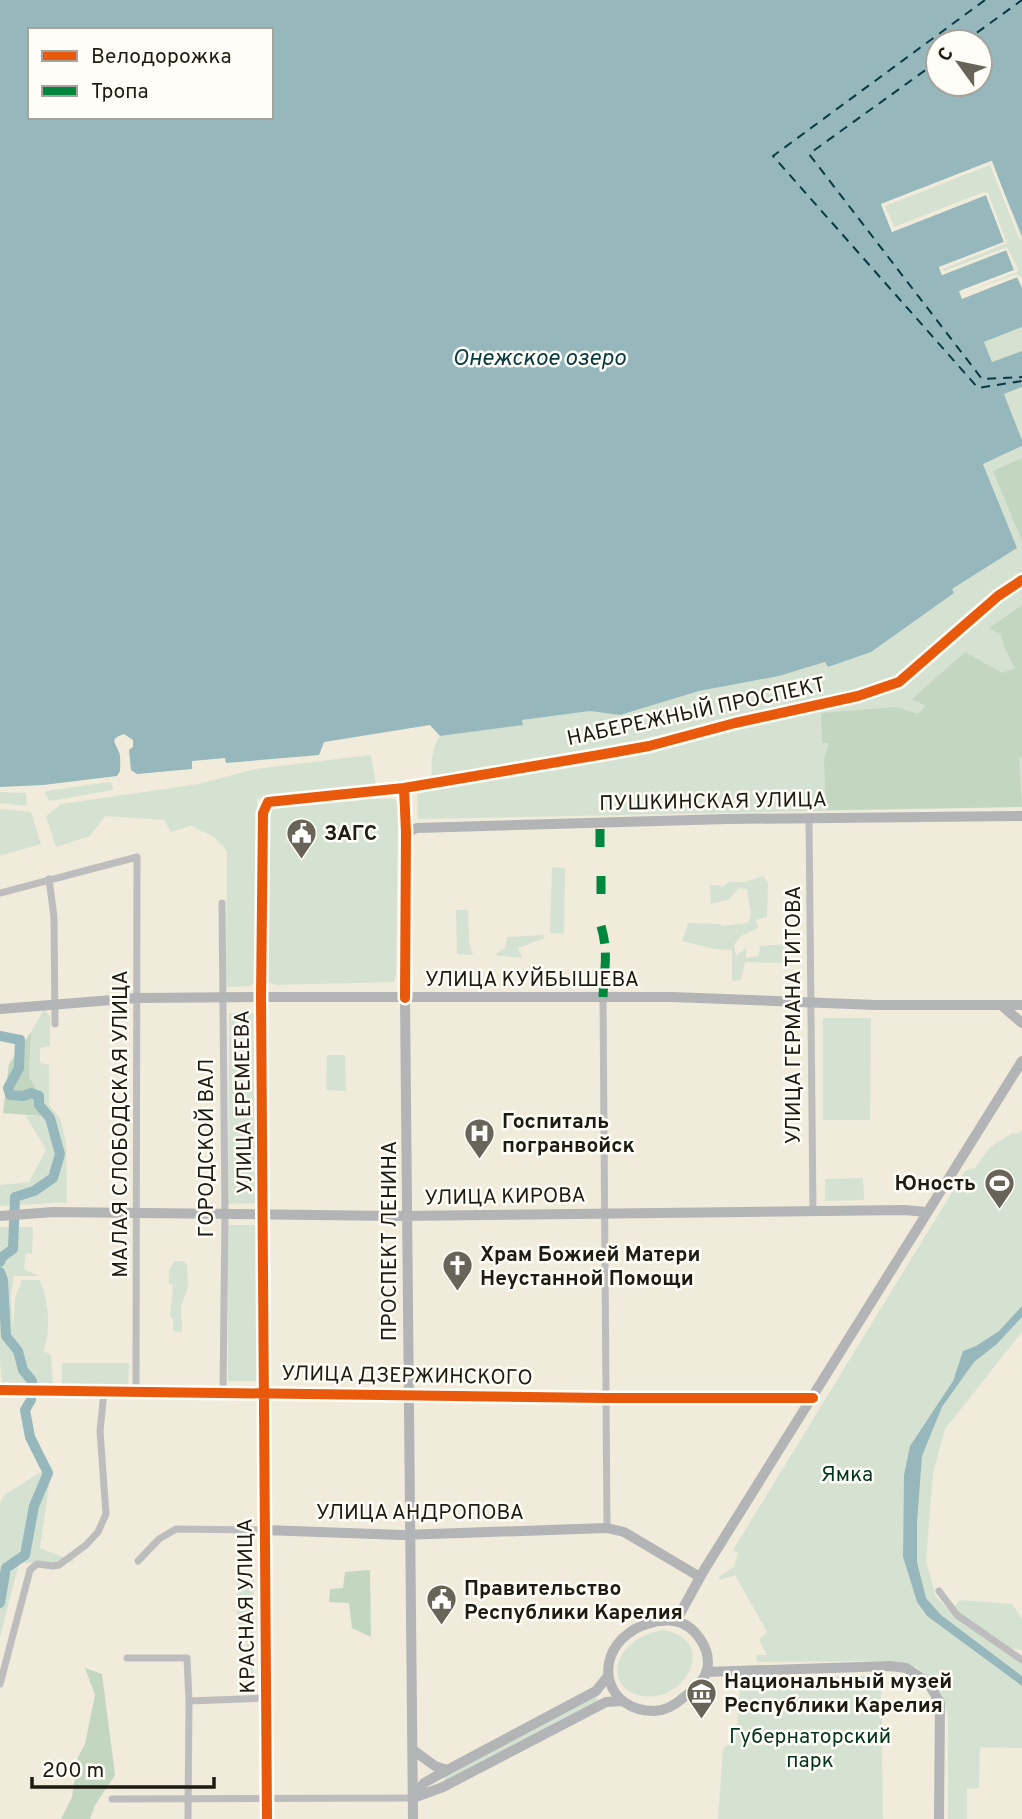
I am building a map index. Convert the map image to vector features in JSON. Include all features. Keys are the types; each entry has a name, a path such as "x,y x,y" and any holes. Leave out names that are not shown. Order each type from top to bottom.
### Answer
{"main road":[{"name":"ПУШКИНСКАЯ УЛИЦА","path":"406,832 417,828 809,818 1022,816"},
{"name":"ПРОСПЕКТ ЛЕНИНА","path":"406,832 405,999 413,1819"},
{"name":"УЛИЦА КУЙБЫШЕВА","path":"0,1009 137,998 261,997 603,997 1022,1005"},
{"path":"1002,1005 1022,1023"},
{"path":"676,1621 700,1577 1022,1061"},
{"name":"УЛИЦА КИРОВА","path":"1,1216 65,1212 138,1215 409,1216 905,1210 926,1212"},
{"name":"УЛИЦА ДЗЕРЖИНСКОГО","path":"219,1392 813,1398"},
{"name":"КРАСНАЯ УЛИЦА","path":"264,1530 265,1392"},
{"name":"УЛИЦА АНДРОПОВА","path":"264,1530 411,1534 607,1528 624,1532 700,1577"},
{"path":"413,1798 443,1787 606,1702 621,1701 655,1711 666,1709 687,1695 706,1672 706,1650 701,1641 676,1621 641,1625 627,1634 613,1653 609,1664 608,1676 621,1701"},
{"path":"706,1672 890,1666 906,1668 929,1684 940,1703 939,1819"},
{"path":"413,1798 418,1788 442,1773 596,1691 608,1676"},
{"path":"413,1750 442,1773"},
{"path":"442,1773 438,1783 443,1787"}],"street":[{"name":"УЛИЦА ЕРЕМЕЕВА","path":"265,1392 261,997 263,811 268,802 404,788"},
{"name":"ПРОСПЕКТ ЛЕНИНА","path":"404,788 406,832"},
{"name":"УЛИЦА ГЕРМАНА ТИТОВА","path":"809,818 813,1212"},
{"name":"МАЛАЯ СЛОБОДСКАЯ УЛИЦА","path":"49,879 137,857 136,1392"},
{"path":"0,893 49,879 54,917 55,1024"},
{"name":"ГОРОДСКОЙ ВАЛ","path":"219,1392 225,1214 222,902"},
{"path":"603,997 607,1528"},
{"name":"УЛИЦА ДЗЕРЖИНСКОГО","path":"0,1389 219,1392"},
{"path":"0,1684 30,1570 37,1564 59,1565 99,1532 106,1514 100,1431 104,1392"},
{"name":"УЛИЦА АНДРОПОВА","path":"138,1561 159,1539 176,1529 264,1530"},
{"name":"КРАСНАЯ УЛИЦА","path":"264,1530 267,1819"},
{"path":"939,1591 957,1615 1022,1660"},
{"path":"127,1658 187,1658 188,1819"},
{"path":"189,1701 266,1698"},
{"path":"112,1799 413,1798"}],"green space":[{"path":"992,161 1022,236 1022,288 1017,277 962,299 939,267 892,232 881,204"},
{"path":"1022,327 1022,351 992,362 984,342"},
{"path":"1022,387 1022,440 1004,394"},
{"path":"1022,446 1022,807 418,819 417,793 433,788 432,755 440,736 523,725 522,720 590,711 620,715 699,691 779,676 826,662 828,667 954,593 951,589 1017,548 983,463"},
{"path":"1022,458 1022,541 993,471"},
{"path":"1022,605 1022,757 1019,758 1022,807 826,810 824,758 829,743 822,743 821,713 896,707 918,714 926,706 912,699 965,652 1002,673 1015,668 1004,647 1001,634 989,628"},
{"path":"371,755 376,785 257,799 256,979 251,986 228,987 226,983 227,851 214,837 191,826 171,832 164,820 105,816 90,836 56,847 46,816 61,804 199,784 255,769"},
{"path":"112,783 113,790 50,801 45,794 46,791"},
{"path":"0,792 26,793 27,806 0,803"},
{"path":"359,798 394,799 398,802 394,982 276,985 265,981 265,821 271,806"},
{"path":"0,809 31,812 41,844 0,856"},
{"path":"552,867 565,868 564,934 550,933"},
{"path":"763,876 768,883 767,917 756,920 758,928 741,936 734,945 736,956 746,948 746,958 759,956 760,946 788,944 790,963 745,962 741,980 732,981 732,950 682,941 688,923 723,926 748,923 751,916 747,889 739,888 728,900 711,904 710,885 724,886 729,882 745,882"},
{"path":"456,910 468,910 469,941 473,955 457,954"},
{"path":"542,935 545,938 518,948 522,958 494,955 505,948 507,937"},
{"path":"46,1006 46,1012 50,1016 50,1046 40,1048 40,1063 49,1065 49,1105 60,1118 66,1143 67,1202 0,1206 0,1185 29,1182 46,1150 26,1116 52,1116 29,1077 31,1032"},
{"path":"229,1013 258,1013 256,1203 228,1204"},
{"path":"823,1018 871,1018 870,1120 823,1120"},
{"path":"31,1032 29,1077 53,1117 3,1113 9,1064"},
{"path":"327,1055 345,1055 346,1091 326,1090"},
{"name":"Ямка","path":"1022,1130 1022,1306 999,1331 963,1351 953,1381 910,1446 903,1558 917,1602 927,1616 1022,1686 1022,1748 980,1747 979,1788 967,1789 967,1819 948,1819 948,1715 937,1686 917,1667 885,1661 757,1662 756,1655 767,1655 759,1640 767,1632 735,1575 720,1580 719,1576 734,1567 738,1553 733,1550 965,1171 975,1168 990,1147"},
{"path":"863,1178 864,1200 825,1201 825,1179"},
{"path":"228,1225 257,1225 257,1381 228,1381"},
{"path":"0,1227 33,1227 32,1254 26,1253 24,1269 39,1276 14,1276 11,1296 13,1330 15,1298 22,1280 40,1280 48,1316 43,1351 51,1355 53,1386 11,1387 2,1384"},
{"path":"184,1261 187,1264 188,1287 181,1307 182,1332 173,1331 173,1319 170,1316 173,1285 169,1284 169,1270 174,1262"},
{"path":"1022,1317 1022,1332 945,1429 933,1473 926,1561 936,1597 950,1611 960,1600 1012,1604 1022,1619 1022,1650 997,1647 1022,1664 1022,1676 941,1615 926,1598 917,1562 917,1524 922,1456 942,1407 974,1362 997,1344"},
{"path":"62,1363 129,1363 128,1387 62,1386"},
{"path":"52,1465 40,1548 76,1562 19,1563 0,1637 0,1504 4,1495"},
{"path":"370,1570 371,1637 352,1628 349,1603 329,1602 330,1589 343,1588 345,1572"},
{"path":"237,1579 254,1579 253,1691 246,1691 247,1627 237,1627"},
{"path":"662,1630 680,1636 690,1646 693,1659 689,1672 680,1684 668,1692 652,1696 627,1690 618,1678 621,1656 635,1641"},
{"path":"85,1668 102,1674 115,1775 95,1805 90,1819 61,1819 72,1797 78,1757 85,1744 95,1695"},
{"name":"Губернаторский парк","path":"881,1675 883,1819 718,1819 723,1749 736,1737 741,1679"},
{"path":"596,1696 598,1701 449,1782 444,1781 445,1776"}],"water":[{"name":"Онежское озеро","path":"0,0 1022,0 1022,236 991,161 881,204 892,232 986,195 1004,242 939,267 942,275 1007,250 1014,270 960,291 962,298 1018,277 1022,288 1022,327 984,342 992,362 1022,351 1022,387 1004,394 1022,446 983,464 1017,548 952,589 954,593 871,652 828,667 825,662 779,676 699,691 620,715 590,711 522,720 523,725 440,736 430,725 324,742 319,755 226,763 225,758 192,761 192,769 137,774 131,770 129,750 133,747 133,740 124,734 114,741 120,759 117,776 0,787"},
{"path":"1022,1306 1022,1317 997,1344 974,1362 942,1407 922,1456 917,1562 926,1598 941,1615 1022,1676 1022,1686 927,1616 917,1602 903,1557 904,1475 910,1446 953,1381 963,1351 999,1331"}],"pier":[{"path":"992,161 1022,240 990,165 885,206 894,227 984,192 988,193 1007,243 943,269 944,271 1007,247 1017,272 964,293 1017,274 1022,278 1022,288 1017,277 962,299 959,291 1014,270 1006,250 942,275 939,267 1004,242 986,195 892,232 881,204"}],"waterway":[{"path":"0,1036 20,1040 19,1068 8,1088 10,1095 23,1096 31,1093 39,1096 39,1105 50,1118 60,1154 53,1178 34,1191 15,1197 13,1249 2,1257 0,1262"},
{"path":"0,1272 3,1280 6,1336 18,1351 23,1370 32,1381 31,1400 25,1410 30,1437 48,1473 34,1506 25,1555 6,1568 0,1603"}],"ferry route":[{"path":"985,0 773,156 978,388 1022,381"},
{"path":"983,28 1022,0"},
{"path":"924,71 809,154 982,379 1022,377"}],"marked path":[{"path":"600,822 600,847"},
{"path":"601,876 601,903"},
{"path":"601,926 605,953 603,997"}],"cycle path":[{"name":"НАБЕРЕЖНЫЙ ПРОСПЕКТ","path":"267,1819 261,997 263,813 268,802 404,788 599,755 649,746 735,723 858,696 899,682 998,596 1022,580"},
{"path":"404,788 405,998"},
{"path":"0,1390 813,1398"}],"place":[{"name":"ЗАГС","path":"301,860"},
{"name":"Госпиталь погранвойск","path":"479,1160"},
{"name":"Юность","path":"999,1210"},
{"name":"Храм Божией Матери Неустанной Помощи","path":"457,1293"},
{"name":"Правительство Республики Карелия","path":"441,1627"},
{"name":"Национальный музей Республики Карелия","path":"701,1720"}]}
